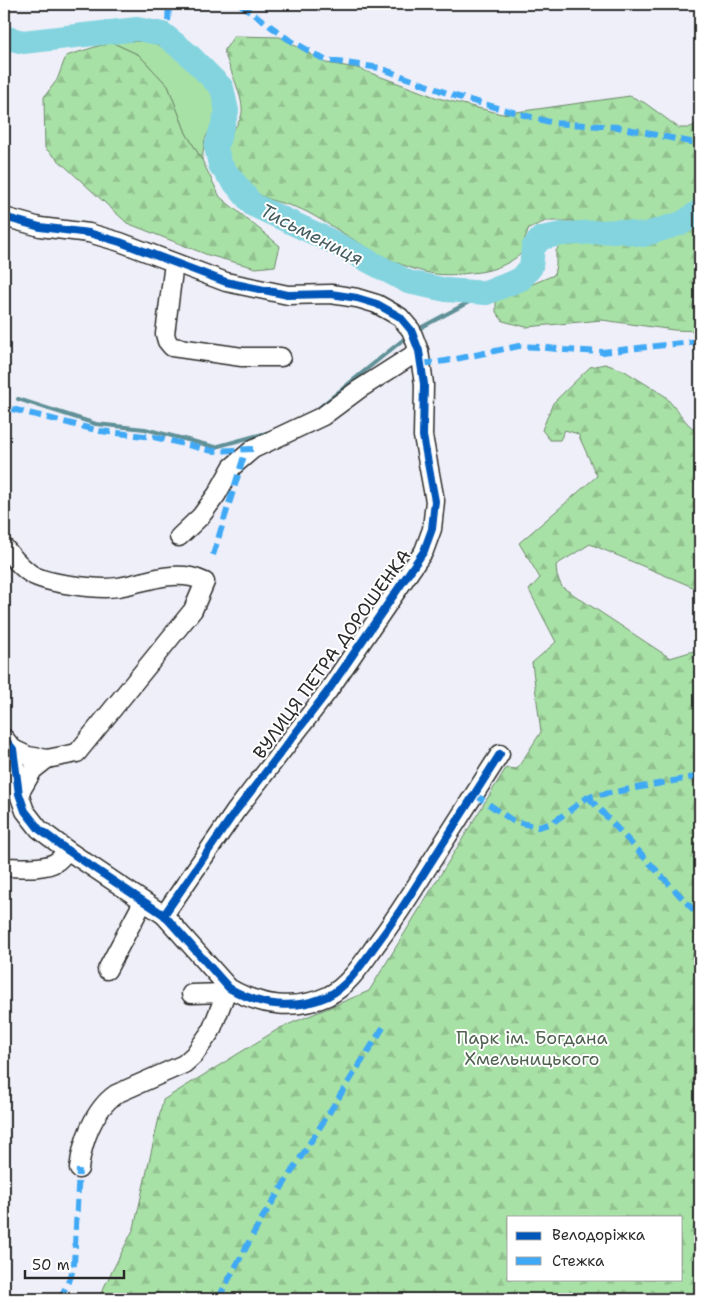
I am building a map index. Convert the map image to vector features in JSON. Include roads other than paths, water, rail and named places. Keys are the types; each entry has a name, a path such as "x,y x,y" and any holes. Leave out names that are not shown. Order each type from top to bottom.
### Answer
{"street":[{"name":"ВУЛИЦЯ ПЕТРА ДОРОШЕНКА","path":"4,217 40,227 89,233 120,242 226,282 288,295 330,294 357,298 377,304 400,317 411,330 419,351 424,384 423,436 435,501 432,529 424,551 328,691 235,812 164,915"},
{"path":"174,263 165,334 167,341 172,347 242,357 281,357"},
{"path":"179,537 218,494 232,467 253,449 324,416 358,390 419,351"},
{"path":"4,546 32,575 57,583 105,588 168,576 192,577 205,582 193,610 76,753 47,759 28,756 8,743"},
{"path":"8,743 19,794 25,811 39,829 164,915 228,991"},
{"path":"191,994 228,991 258,1002 293,1005 308,1003 328,996 340,988 362,965 396,918 500,754"},
{"path":"19,794 33,770 47,759"},
{"path":"4,867 52,864 58,861 67,850"},
{"path":"107,970 143,902"},
{"path":"79,1169 83,1145 89,1130 99,1112 110,1098 184,1064 194,1055 211,1031 228,991"}],"waterway":[{"name":"Тисьмениця","path":"4,37 23,42 137,29 163,34 188,54 222,88 227,111 216,147 220,165 253,205 327,239 408,282 446,290 486,293 521,279 531,267 533,248 541,238 562,234 618,231 643,235 682,223 700,211"},
{"path":"422,327 486,293"},
{"path":"315,411 404,339"},
{"path":"18,399 96,424 145,429 215,447 270,432"},
{"path":"4,774 8,765"}],"park label":[{"name":"Парк ім. Богдана Хмельницького","path":"532,1048"}]}
